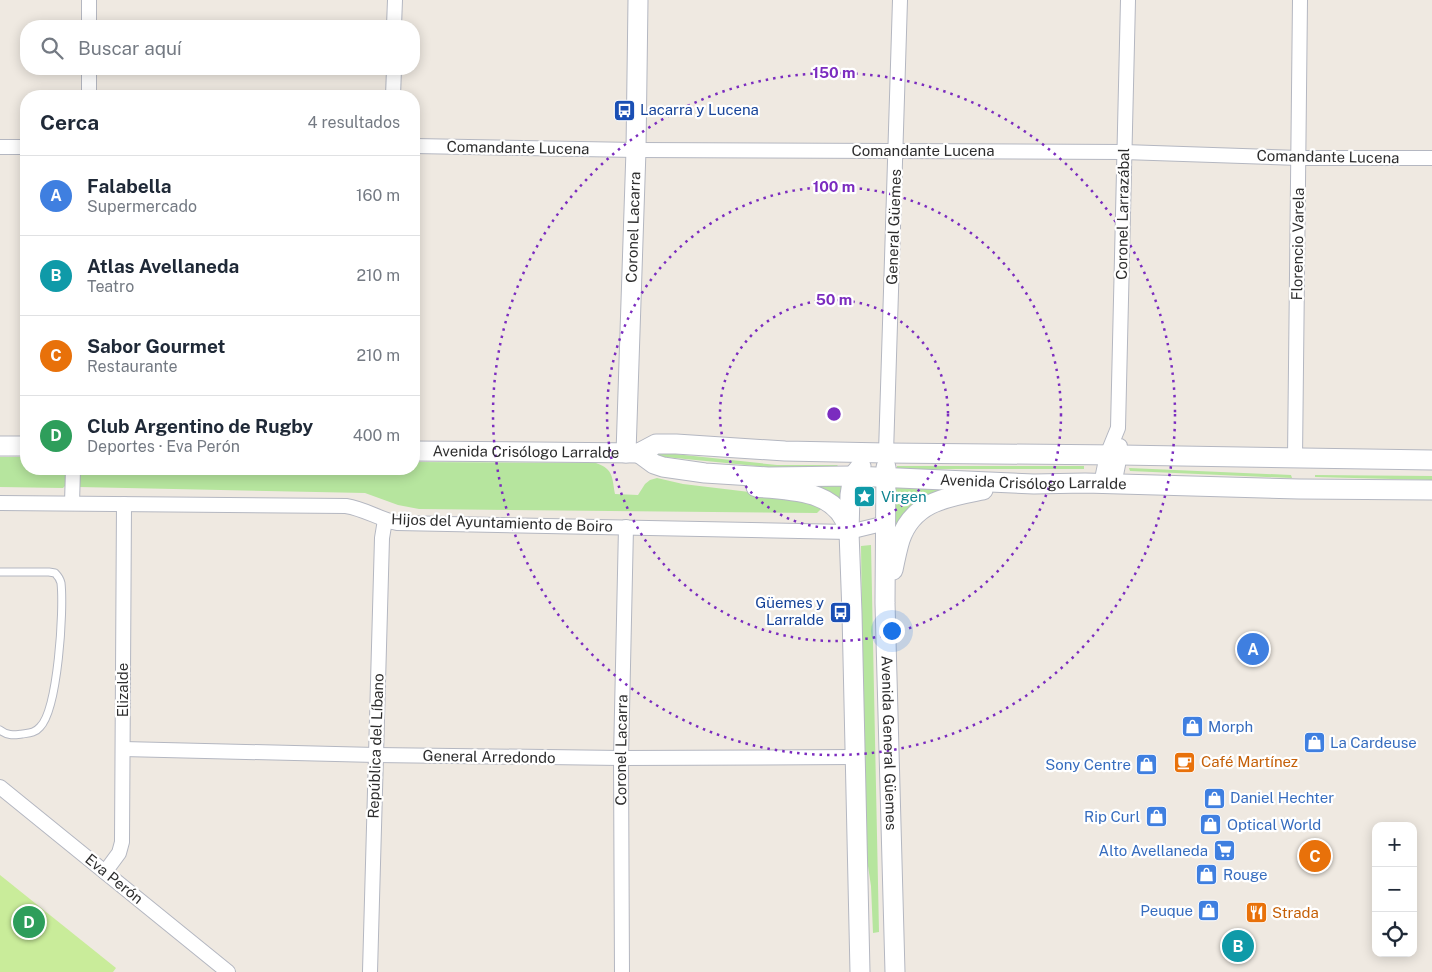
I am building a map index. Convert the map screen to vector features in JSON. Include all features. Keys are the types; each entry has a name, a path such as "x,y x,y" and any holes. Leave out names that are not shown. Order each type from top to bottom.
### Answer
{"main road":[{"name":"Coronel Lacarra","path":"632,453 638,0"},
{"name":"Avenida Crisólogo Larralde","path":"420,451 632,453 656,444 666,444 786,451 1432,460"},
{"path":"0,446 20,446"},
{"name":"Avenida Crisólogo Larralde","path":"632,453 664,467 704,473 768,476 854,476 1034,484 1432,490"},
{"path":"860,972 849,532 850,495 854,476 865,461 886,453"},
{"name":"Avenida General Güemes","path":"886,453 885,603 895,972"},
{"path":"704,473 736,484 801,492 822,498 830,502 843,517 849,532"},
{"path":"885,603 900,540 912,517 923,507 936,501 962,494 1034,484"}],"street":[{"path":"89,0 89,20"},
{"path":"394,20 395,0"},
{"name":"General Güemes","path":"886,453 897,150 900,0"},
{"name":"Coronel Larrazábal","path":"1108,484 1118,428 1128,0"},
{"name":"Florencio Varela","path":"1295,458 1300,0"},
{"path":"89,75 89,90"},
{"path":"393,90 394,75"},
{"name":"Comandante Lucena","path":"420,146 636,150 1124,152 1299,158 1432,158"},
{"path":"0,147 20,147"},
{"path":"72,503 73,475"},
{"name":"Hijos del Ayuntamiento de Boiro","path":"0,503 346,506 367,510 385,520 397,523 849,532 886,523"},
{"name":"Elizalde","path":"105,872 119,853 122,842 124,504"},
{"name":"República del Líbano","path":"370,972 382,538 385,520"},
{"name":"Coronel Lacarra","path":"622,972 621,758 626,527"},
{"name":"General Arredondo","path":"123,749 621,758 855,757"},
{"name":"Eva Perón","path":"0,787 228,972"}],"lane":[{"path":"0,572 49,572 55,573 61,581 58,668 45,719 40,727 33,732 10,736 0,730"}],"green space":[{"path":"656,452 777,465 837,465 839,467 777,468 655,456"},
{"path":"0,457 20,457 20,475 65,475 65,486 63,488 0,487"},
{"path":"420,462 596,463 609,471 615,494 638,495 645,484 657,478 683,484 808,499 821,509 817,513 419,509 398,505 365,493 79,487 79,475 420,475"},
{"path":"897,466 1084,466 1084,469 897,469"},
{"path":"1129,468 1291,475 1292,478 1130,471"},
{"path":"1315,475 1432,476 1432,480 1315,477"},
{"path":"781,481 841,482 842,511"},
{"path":"893,484 978,488 949,492 895,536"},
{"path":"866,489 872,491 874,497 872,503 866,505 860,503 858,497 860,491"},
{"path":"871,545 879,932 873,933 871,886 865,846 861,546"},
{"path":"0,875 116,968 113,972 0,972"}],"place":[{"name":"Lacarra y Lucena","path":"624,110"},
{"name":"Virgen","path":"865,497"},
{"name":"Güemes y Larralde","path":"840,612"},
{"name":"Falabella","path":"1253,649"},
{"name":"Morph","path":"1192,727"},
{"name":"La Cardeuse","path":"1314,743"},
{"name":"Café Martínez","path":"1185,762"},
{"name":"Sony Centre","path":"1147,765"},
{"name":"Daniel Hechter","path":"1214,798"},
{"name":"Rip Curl","path":"1156,817"},
{"name":"Optical World","path":"1211,825"},
{"name":"Alto Avellaneda","path":"1224,851"},
{"name":"Sabor Gourmet","path":"1315,856"},
{"name":"Rouge","path":"1207,875"},
{"name":"Peuque","path":"1209,911"},
{"name":"Strada","path":"1256,913"},
{"name":"Club Argentino de Rugby","path":"29,922"},
{"name":"Atlas Avellaneda","path":"1238,946"}]}
